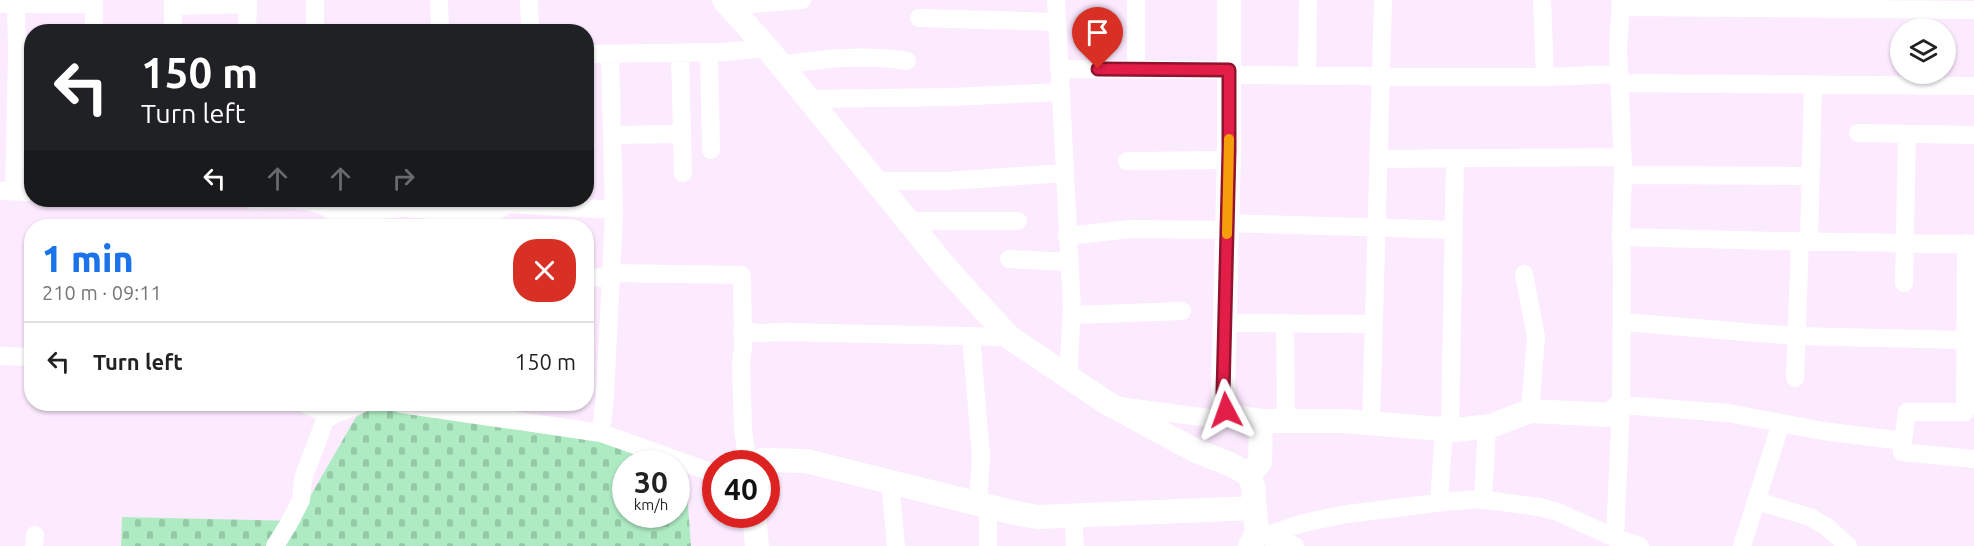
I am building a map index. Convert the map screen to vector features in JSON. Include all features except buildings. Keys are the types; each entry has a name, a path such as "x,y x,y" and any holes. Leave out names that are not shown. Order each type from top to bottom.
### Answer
{"street":[{"path":"315,0 315,24"},
{"path":"439,0 440,24"},
{"path":"530,0 530,24"},
{"path":"726,3 802,0"},
{"path":"1056,0 1072,315 1068,377"},
{"path":"1136,0 1136,70"},
{"path":"1229,0 1229,160 1224,404 1233,417"},
{"path":"1307,75 1308,0"},
{"path":"1371,423 1383,0"},
{"path":"1542,0 1545,77"},
{"path":"15,191 17,56 11,2 94,2 94,24"},
{"path":"173,24 173,3 248,2 247,24"},
{"path":"726,3 774,56 947,269 1009,337 1110,405 1194,450 1232,465 1249,475 1253,486 1257,538"},
{"path":"1615,538 1622,322 1623,166 1618,50 1621,3 1974,10"},
{"path":"919,18 1058,22"},
{"path":"680,52 683,173"},
{"path":"709,52 711,150"},
{"path":"594,54 709,52 774,56 879,57 907,61"},
{"path":"601,433 612,276 614,210 610,54"},
{"path":"1059,69 1974,86"},
{"path":"1795,378 1810,176 1813,84"},
{"path":"808,99 950,97 1060,92"},
{"path":"612,135 682,134"},
{"path":"1858,134 1974,135"},
{"path":"1904,283 1907,134"},
{"path":"1439,502 1447,429 1455,158"},
{"path":"1378,159 1496,159 1810,176"},
{"path":"1127,161 1229,160"},
{"path":"874,181 947,181 1064,173"},
{"path":"326,207 344,219"},
{"path":"348,219 382,207"},
{"path":"399,207 436,207"},
{"path":"472,207 492,214 504,207"},
{"path":"562,207 614,210"},
{"path":"907,220 1018,222"},
{"path":"1067,236 1131,230 1227,226 1454,230"},
{"path":"1621,237 1804,242 1970,243 1965,412 1907,412 1902,452 1974,459"},
{"path":"1008,259 1069,262"},
{"path":"1524,274 1536,337 1530,411"},
{"path":"594,276 742,275 744,346 741,363 743,430 746,450"},
{"path":"1072,315 1182,311"},
{"path":"1622,322 1797,336 1966,340"},
{"path":"1225,323 1374,324"},
{"path":"1285,323 1286,421"},
{"path":"742,331 1009,337"},
{"path":"971,336 988,546"},
{"path":"0,356 24,357"},
{"path":"1110,405 1216,419 1233,417 1261,421 1371,423 1447,429 1487,426 1530,411 1611,415 1621,405 1728,413 1823,431 1903,441"},
{"path":"320,411 331,416"},
{"path":"275,546 301,500 303,479 325,420 344,411"},
{"path":"449,411 601,433 702,469"},
{"path":"1249,475 1260,462 1261,421"},
{"path":"1742,546 1781,423"},
{"path":"1484,500 1487,426"},
{"path":"780,460 806,461 1038,517 1255,508"},
{"path":"890,482 896,546"},
{"path":"1257,538 1303,523 1347,513 1439,502 1484,500 1539,507 1558,512 1615,538 1640,546"},
{"path":"1757,501 1810,517 1827,527 1848,546"},
{"path":"1073,515 1075,546"},
{"path":"755,528 757,546"},
{"path":"1257,538 1295,546"}],"green space":[{"path":"368,411 417,411 606,441 634,450 612,450 612,528 690,528 691,546 121,546 122,517 296,521 356,417"}],"slow traffic":[{"path":"1227,234 1229,139"}],"route":[{"path":"1098,69 1229,70 1223,393 1226,410"}]}
